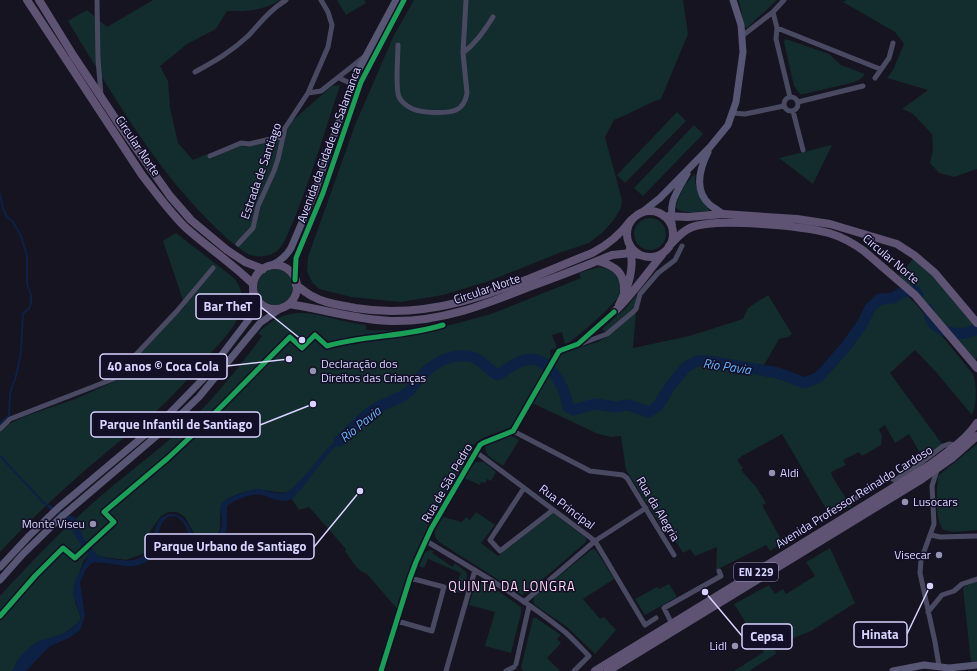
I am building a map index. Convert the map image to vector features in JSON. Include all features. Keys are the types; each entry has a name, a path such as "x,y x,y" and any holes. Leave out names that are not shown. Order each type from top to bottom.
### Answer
{"main road":[{"name":"Circular Norte","path":"27,0 142,175 163,202 186,227 239,270 253,285"},
{"name":"Circular Norte","path":"39,0 73,55 170,196 191,220 227,250 245,262 267,267"},
{"path":"614,312 628,287 631,276 630,249 626,233 631,220 641,213 652,211 668,216 673,232 672,240 667,249"},
{"name":"Circular Norte","path":"668,216 688,217 723,214 797,219 830,224 897,244 914,254 935,273 977,324"},
{"name":"Circular Norte","path":"296,282 308,294 320,300 367,310 414,311 446,306 477,298 592,253 617,237 631,220"},
{"name":"Circular Norte","path":"614,312 628,298 651,268 685,230 708,224 749,224 812,230 838,236 856,245 896,278 924,304 977,368"},
{"name":"Circular Norte","path":"286,306 312,307 341,314 393,321 430,318 472,309 630,249 640,255 653,257 667,249"},
{"path":"598,261 611,265 620,273 623,280 624,294"},
{"path":"276,266 288,270 296,282 296,293 293,299 286,306 276,309 269,309 262,306 254,294 253,285 258,273 267,267 276,266"},
{"name":"Avenida Professor Reinaldo Cardoso","path":"595,671 930,465 972,431 977,423"},
{"name":"Avenida Professor Reinaldo Cardoso","path":"608,671 887,501 937,469 977,436"}],"street":[{"path":"97,0 98,59 101,96"},
{"path":"195,72 224,57 247,37 276,6 286,0"},
{"name":"Estrada de Santiago","path":"238,244 253,228 258,206 276,165 283,136 290,119 308,93 328,47 332,25 328,12 321,0"},
{"name":"Avenida da Cidade de Salamanca","path":"267,267 286,256 292,248 316,192 352,84 396,0"},
{"name":"Avenida da Cidade de Salamanca","path":"296,282 296,258 323,193 361,82 404,0"},
{"path":"398,45 398,89 399,97 405,104 412,109 423,111 446,112 456,110 466,99 467,93 464,53 466,0"},
{"path":"641,213 660,198 694,162 710,148 728,125 733,114 740,82 743,52 741,25 733,0"},
{"path":"742,36 773,12 784,0"},
{"path":"773,12 777,28 776,39 790,97"},
{"path":"464,53 481,36 493,17"},
{"path":"777,28 880,70"},
{"path":"875,78 889,58 893,43"},
{"path":"308,93 321,91 366,55"},
{"path":"339,78 352,84"},
{"path":"798,102 863,86"},
{"path":"790,97 796,99 798,102"},
{"path":"790,97 784,101 784,106 788,111 793,111"},
{"path":"793,111 798,106 798,102"},
{"path":"733,114 745,114 784,106"},
{"path":"793,111 803,150"},
{"path":"210,156 242,143 249,144 283,136"},
{"path":"710,148 701,169 700,189 709,204 723,214"},
{"path":"668,216 673,199 694,162"},
{"path":"513,431 559,351 608,334 636,309 640,294 658,273 675,260 682,246"},
{"path":"0,429 10,419 113,379 177,311 213,268"},
{"path":"0,567 55,510 165,418 204,378 249,319 252,309 253,285"},
{"path":"0,580 23,554 66,512 174,421 199,396 260,323 286,306"},
{"path":"573,346 614,312"},
{"path":"598,326 597,333 598,335 602,336"},
{"name":"Rua de São Pedro","path":"380,671 410,578 426,541 476,452 483,443 513,431"},
{"name":"Rua da Alegria","path":"513,431 590,471 623,476 627,478 674,556"},
{"path":"849,502 889,478 895,480 943,446 949,444 956,445"},
{"name":"Rua Principal","path":"476,452 596,541 645,625 656,618"},
{"path":"937,469 932,486 934,524 924,552 920,573 940,669"},
{"path":"524,488 490,540 500,552 553,510"},
{"path":"870,489 876,499"},
{"path":"524,602 596,541 646,508"},
{"path":"931,535 940,537 977,536"},
{"path":"426,541 475,570 524,602 566,633 589,656 574,671"},
{"path":"446,671 475,570"},
{"path":"672,624 664,608 722,576 719,571"},
{"path":"397,621 432,631 444,587 410,578"},
{"path":"928,612 942,595 954,591 962,584 977,579"},
{"path":"506,671 515,665 529,606"},
{"path":"894,671 929,664 940,669 977,666"},
{"path":"957,671 977,666"}],"green space":[{"path":"153,0 280,0 255,10 227,11 216,29 187,44 160,66 168,81 170,108 178,143 193,160 207,154 211,159 241,145 246,147 284,137 292,121 332,86 340,85 300,205 284,241 280,248 274,253 267,256 259,256 248,254 243,251 222,234 188,199 168,175 132,125 68,21 87,10 107,27"},
{"path":"337,0 364,0 366,3 346,15"},
{"path":"414,0 683,0 688,34 661,99 614,120 605,137 622,200 621,208 613,221 602,233 589,243 559,253 489,281 443,295 401,302 351,297 319,289 312,282 307,271 308,257 355,125 394,35"},
{"path":"739,0 777,0 746,28 744,25"},
{"path":"847,0 977,0 977,169 954,177 939,173 930,163 933,150 932,134 912,113 902,109 928,90 887,78 893,70 904,44 895,32 843,2"},
{"path":"785,39 829,54 841,65 865,74 862,78 855,82 800,94 794,86 784,42"},
{"path":"677,112 686,121 625,183 617,175"},
{"path":"694,125 703,134 643,196 634,188"},
{"path":"832,145 813,184 779,158"},
{"path":"695,174 697,190 710,211 688,212 676,208 678,198 682,190"},
{"path":"650,218 656,219 663,225 666,234 665,240 659,247 650,250 644,249 637,243 634,234 635,228 641,221"},
{"path":"176,233 234,278 237,282 241,291 242,300 241,310 236,321 222,341 189,378 151,416 62,491 0,552 0,433 9,424 23,417 75,399 113,382 185,306 163,241"},
{"path":"913,259 934,277 977,329 977,357 975,361 929,306 899,276"},
{"path":"599,267 609,270 618,279 620,291 619,295 605,312 570,342 565,344 562,332 552,335 557,348 550,350 551,360 542,358 520,359 505,369 497,372 494,371 485,359 485,365 488,370 498,377 528,361 540,364 546,371 514,425 487,436 474,445 470,444 467,450 471,453 427,531 421,549 417,554 405,584 398,610 367,574 354,564 345,551 346,549 309,507 299,510 287,492 253,490 235,495 223,503 220,510 220,529 214,538 206,544 199,543 185,517 177,512 168,512 161,516 150,532 150,542 145,553 126,560 89,555 84,560 80,571 75,602 81,618 78,623 62,635 36,643 17,661 14,670 0,671 0,596 23,571 82,513 166,443 207,404 249,354 262,336 258,333 271,322 284,316 297,313 323,316 366,325 366,330 418,331 454,324 491,314 581,278 579,273"},
{"path":"275,269 285,272 290,277 293,287 290,297 285,302 275,305 265,302 260,297 257,287 260,277 265,272"},
{"path":"905,293 916,304 973,374 976,395 972,415 936,372 915,350 890,373 942,444 923,458 909,434 895,443 885,425 879,429 882,436 881,445 862,456 859,452 843,460 846,465 831,472 833,478 852,508 846,507 837,512 834,508 828,512 782,434 742,456 737,460 743,468 741,470 756,487 766,503 762,505 783,543 770,551 766,545 716,570 717,547 695,556 690,549 683,553 665,524 661,526 626,470 621,436 612,437 598,434 532,403 559,356 563,352 598,342 611,334 636,312 633,348 689,336 743,319 748,308 768,295 792,334 788,337 779,339 763,367 806,385 819,379 848,347 873,308 881,301 893,300"},
{"path":"636,295 634,307 606,333 602,329 625,309"},
{"path":"510,435 519,440 503,466 488,454 485,448 486,444"},
{"path":"977,444 977,530 955,532 946,531 942,529 939,523 937,509 938,476"},
{"path":"476,462 484,462 496,472 491,481 487,479 485,483 481,482 480,485 464,478 472,465"},
{"path":"476,512 495,525 481,543 498,556 553,513 586,538 586,542 529,591 522,595 439,542 435,537 435,531 443,517 462,522 466,517 470,520"},
{"path":"830,548 855,603 811,631 771,647 777,653 749,671 734,671 764,652 734,604 769,585 775,594 783,589 786,594 815,576 806,562"},
{"path":"595,549 614,579 583,599 600,619 604,617 616,630 595,654 567,627 535,605 534,597 591,550"},
{"path":"430,550 434,551 432,553 453,567 455,563 466,572 467,577 462,593 451,591 452,585 455,586 461,573 428,559 424,568 419,566 425,552"},
{"path":"479,581 485,582 521,607 521,613 511,653 485,646 495,612 469,605 475,585"},
{"path":"977,581 977,661 971,662 963,588"},
{"path":"669,584 677,597 645,615 635,599 657,587 659,589"},
{"path":"533,618 536,618 561,635 557,639 561,643 547,658 560,671 523,671 521,667"}],"water":[{"name":"Rio Pavia","path":"350,432 332,449 293,498 283,501 262,495 253,495 230,503 227,506 227,524 225,534 218,543 209,549 197,551 194,548 184,524 177,517 173,516 167,518 163,522 154,550 147,561 134,566 92,563 86,569 80,583 85,616 80,630 69,638 50,646 26,671 12,671 19,658 31,646 42,640 67,632 77,624 81,618 73,594 75,581 89,555 82,547 65,520 44,502 67,515 76,518 84,539 98,556 117,560 134,560 143,556 147,552 159,520 170,514 181,517 188,524 197,544 211,541 218,534 222,525 220,507 223,502 238,494 255,489 276,493 286,492 302,478 330,446"}],"waterway":[{"path":"0,194 3,209 21,236 27,256 27,284 31,295 31,303 29,308 23,314 21,352 16,376 10,393 9,415 0,424"},
{"name":"Rio Pavia","path":"339,441 373,410 406,394 434,365 447,359 461,356 468,356 477,359 498,375 521,361 534,360 541,362 554,374 563,391 568,407 573,410 595,404 615,407 628,405 649,412 658,406 671,385 686,367 697,361 710,361 778,373 805,383 819,377 847,345 862,324 870,308 880,299 893,298 903,292 915,291 918,295"},
{"name":"Rio Pavia","path":"928,309 933,323 942,330 954,333 966,333 977,329"},
{"path":"0,456 44,503"}],"cycle path":[{"path":"295,280 296,258 323,193 361,82 404,0"},
{"path":"381,671 416,562 431,529 480,445 513,431 559,351 578,344 614,312"},
{"path":"0,616 35,576 63,548 75,558 114,522 104,512 168,458 201,427 290,337 302,348 315,335 327,346 341,342 414,332 443,325"}],"place":[{"name":"Bar TheT","path":"302,340"},
{"name":"40 anos © Coca Cola","path":"289,359"},
{"name":"Declaração dos Direitos das Crianças","path":"313,371"},
{"name":"Parque Infantil de Santiago","path":"313,404"},
{"name":"Aldi","path":"772,473"},
{"name":"Parque Urbano de Santiago","path":"360,491"},
{"name":"Lusocars","path":"905,502"},
{"name":"Monte Viseu","path":"93,524"},
{"name":"Visecar","path":"939,555"},
{"name":"Hinata","path":"930,586"},
{"name":"Cepsa","path":"705,592"},
{"name":"Lidl","path":"735,646"}],"district":[{"name":"QUINTA DA LONGRA","path":"512,586"}]}
